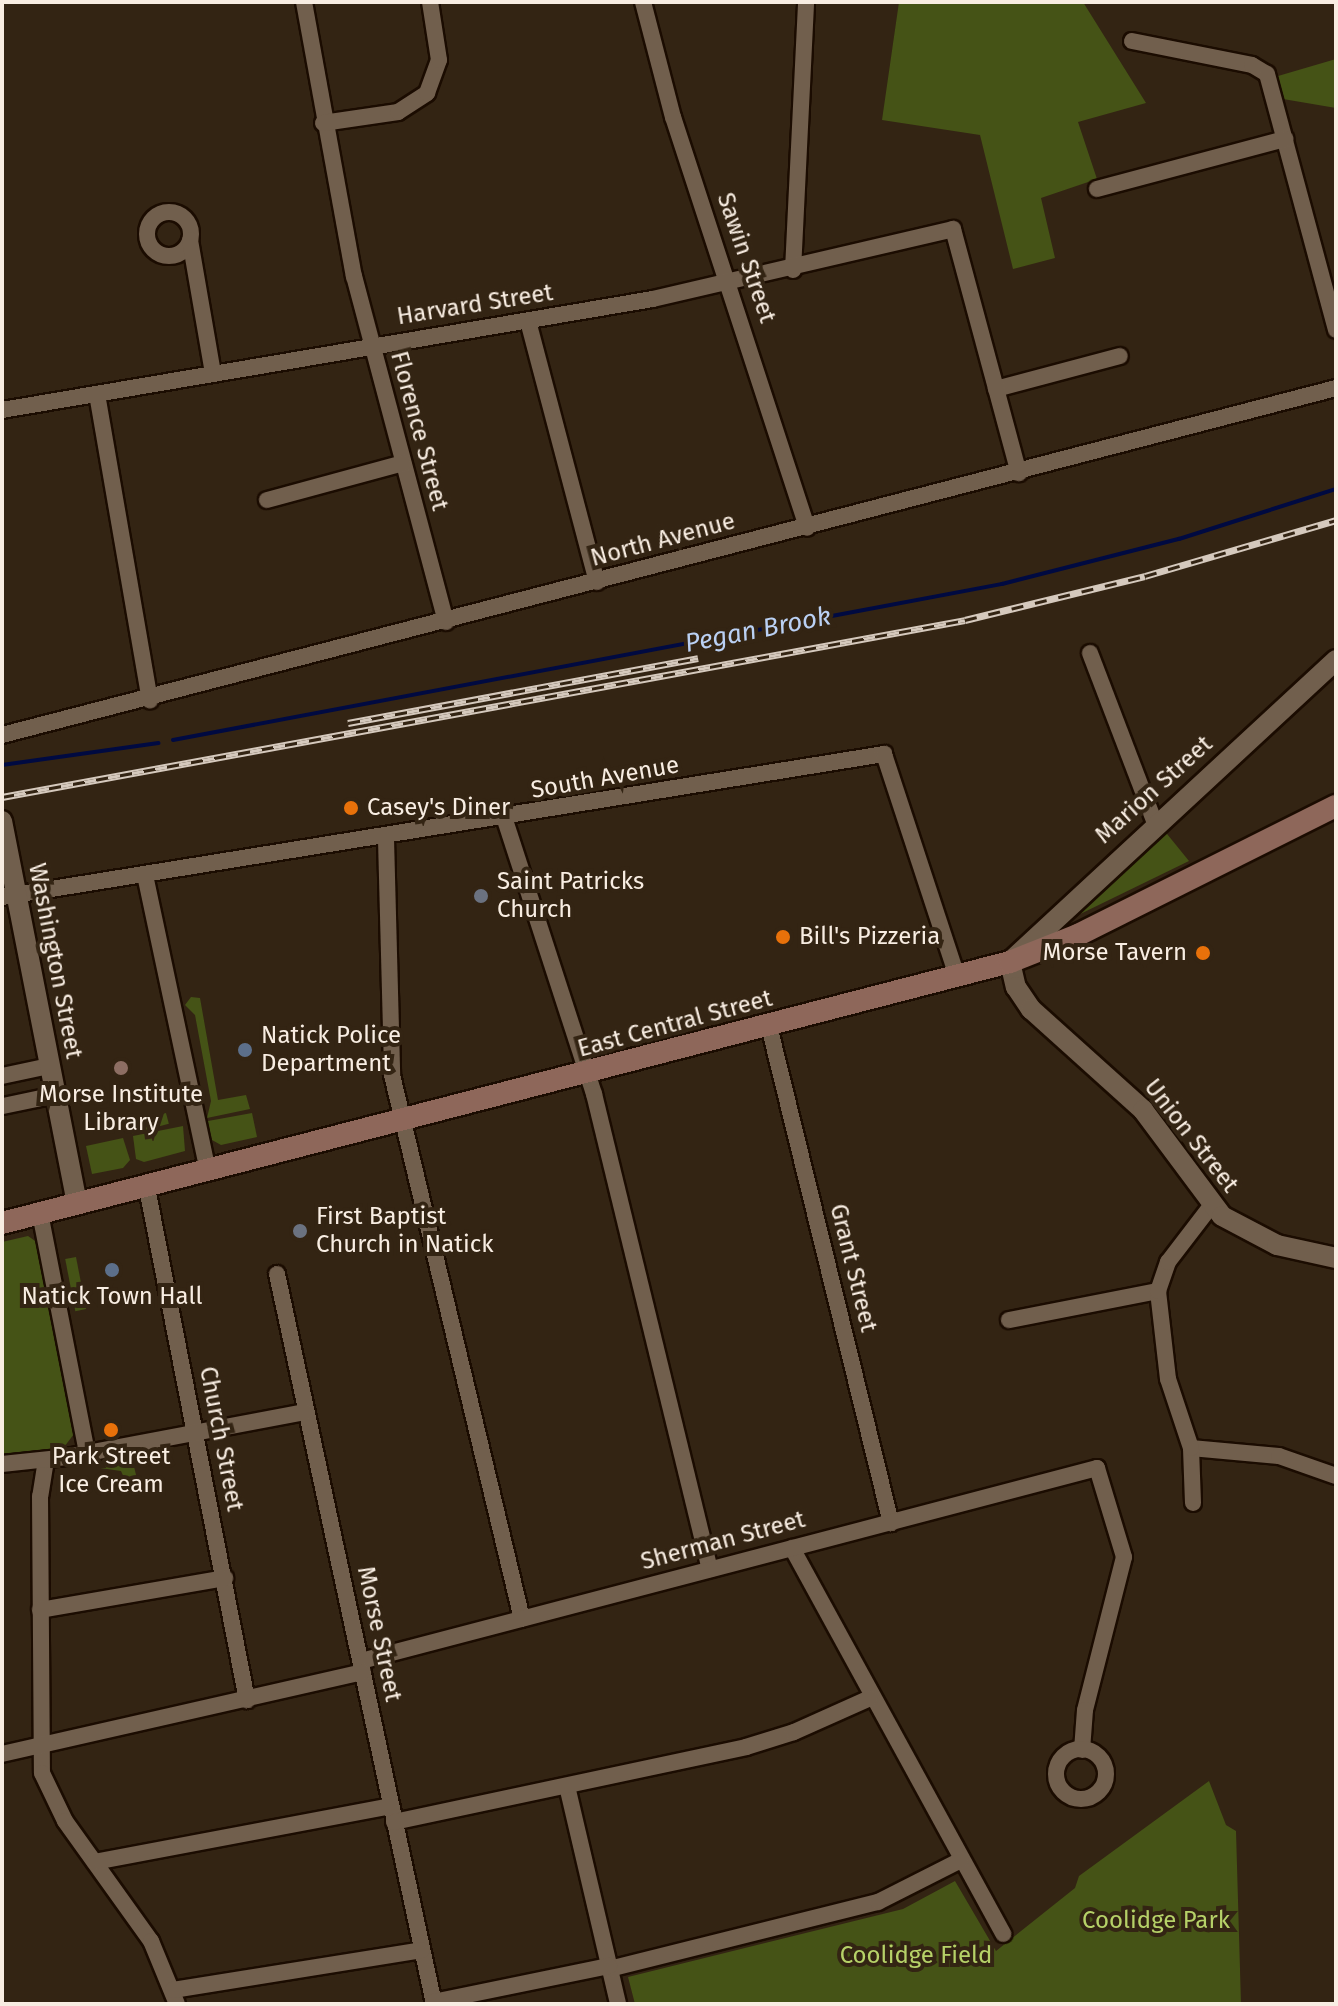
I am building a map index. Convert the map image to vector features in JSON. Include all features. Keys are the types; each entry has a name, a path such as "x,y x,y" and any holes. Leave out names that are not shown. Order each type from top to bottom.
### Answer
{"main road":[{"name":"East Central Street","path":"2,1223 588,1074 1010,962 1078,935 1336,806"}],"street":[{"name":"Florence Street","path":"304,2 323,123 372,347 446,622"},
{"path":"323,123 398,112 427,93 439,60 430,2"},
{"name":"Sawin Street","path":"643,2 673,117 730,284 807,528"},
{"path":"793,270 806,2"},
{"path":"1132,41 1263,71 1285,139 1336,330"},
{"path":"1097,189 1285,139"},
{"name":"Harvard Street","path":"2,410 730,284 953,229 996,389"},
{"path":"190,240 213,373"},
{"path":"528,321 597,582"},
{"path":"1019,473 996,389 1120,356"},
{"name":"North Avenue","path":"2,735 150,700 1336,388"},
{"path":"97,394 150,700"},
{"path":"267,500 403,463"},
{"path":"1090,653 1155,823"},
{"name":"Marion Street","path":"1010,962 1155,823 1336,660"},
{"name":"South Avenue","path":"8,896 505,820 884,754 957,976"},
{"path":"505,820 588,1074 710,1569"},
{"name":"Washington Street","path":"2,821 8,896 49,1066 77,1204"},
{"path":"386,839 390,1051 403,1121 522,1619"},
{"path":"145,875 208,1172"},
{"name":"Union Street","path":"1010,962 1016,987 1031,1009 1143,1110 1211,1206 1258,1237 1336,1258"},
{"name":"Grant Street","path":"769,1026 891,1523"},
{"path":"2,1076 49,1066"},
{"path":"3,1106 55,1095"},
{"name":"Church Street","path":"147,1188 247,1700"},
{"path":"1193,1503 1191,1448 1168,1379 1158,1291 1168,1262 1211,1206"},
{"path":"40,1213 87,1453"},
{"name":"Morse Street","path":"277,1274 434,2003"},
{"path":"1009,1320 1158,1291"},
{"path":"2,1464 87,1453 306,1412"},
{"path":"1191,1448 1279,1456 1336,1476"},
{"path":"46,1460 40,1496 40,1747 50,1796 141,1924 175,1997 422,1950"},
{"name":"Sherman Street","path":"2,1754 247,1700 522,1619 1097,1468 1124,1557 1085,1710 1082,1750"},
{"path":"792,1548 870,1698 1003,1934"},
{"path":"40,1610 225,1578"},
{"path":"95,1862 567,1786 771,1740 870,1698"},
{"path":"567,1786 618,2004"},
{"path":"434,2003 609,1967 878,1902 961,1860"}],"green space":[{"path":"899,2 1083,2 1146,103 1078,122 1097,179 1041,198 1055,258 1013,269 980,135 882,120"},
{"path":"1336,59 1336,108 1283,99 1278,76"},
{"path":"1163,829 1189,861 1070,919"},
{"path":"191,997 200,998 218,1100 246,1095 250,1109 207,1118 211,1101 195,1015 185,1005"},
{"path":"166,1113 169,1124 132,1133 129,1123"},
{"path":"252,1113 257,1137 221,1145 212,1140 208,1121"},
{"path":"183,1126 185,1151 144,1162 136,1159 133,1136"},
{"path":"123,1138 130,1160 123,1168 92,1174 86,1146"},
{"path":"28,1236 38,1243 74,1434 61,1451 2,1455 2,1242"},
{"path":"76,1257 86,1309 75,1311 65,1259"},
{"path":"131,1454 137,1479 125,1480 121,1471 100,1468 99,1460"},
{"name":"Coolidge Park","path":"1209,1781 1226,1825 1236,1831 1241,2004 635,2004 628,1977 903,1909 955,1881 996,1951 1075,1888 1079,1876"}],"waterway":[{"name":"Pegan Brook","path":"173,740 1002,584 1179,539 1336,489"},
{"name":"Pegan Brook","path":"2,765 158,743"}],"railway":[{"path":"2,797 965,620 1145,576 1336,520"},
{"path":"348,723 698,658"}],"place":[{"name":"Casey's Diner","path":"351,808"},
{"name":"Saint Patricks Church","path":"481,896"},
{"name":"Bill's Pizzeria","path":"783,937"},
{"name":"Morse Tavern","path":"1203,953"},
{"name":"Natick Police Department","path":"245,1050"},
{"name":"Morse Institute Library","path":"121,1068"},
{"name":"First Baptist Church in Natick","path":"300,1231"},
{"name":"Natick Town Hall","path":"112,1270"},
{"name":"Park Street Ice Cream","path":"111,1430"}],"park label":[{"name":"Coolidge Field","path":"916,1956"}]}
